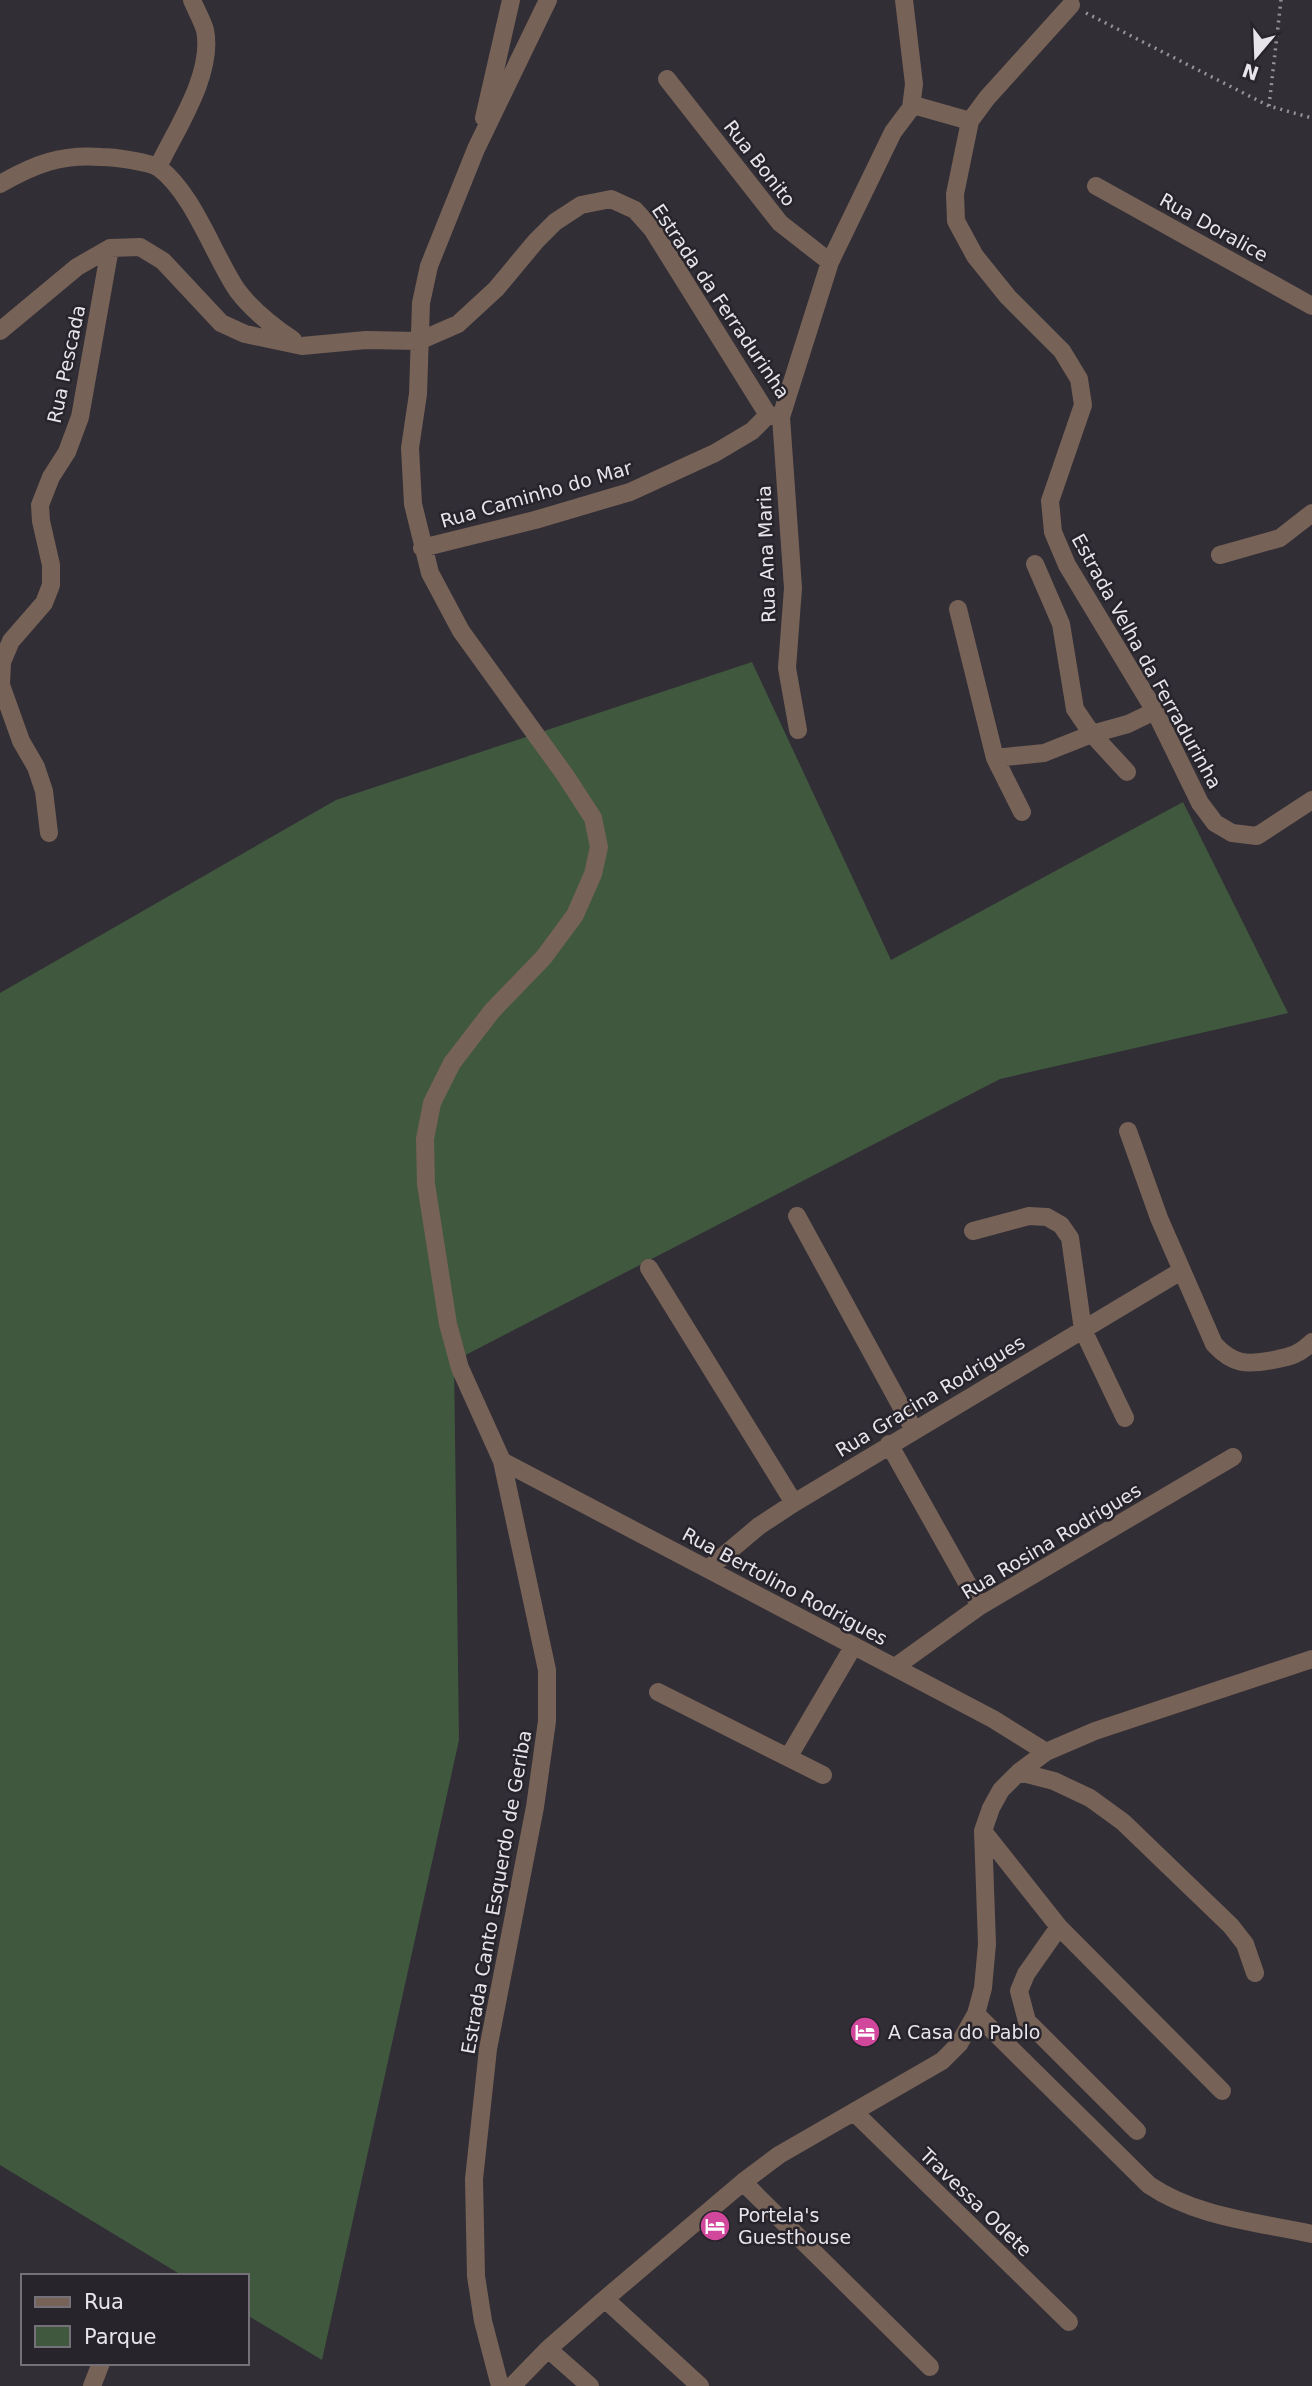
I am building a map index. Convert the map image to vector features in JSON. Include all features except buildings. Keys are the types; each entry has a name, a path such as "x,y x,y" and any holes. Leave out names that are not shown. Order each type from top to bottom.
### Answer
{"street":[{"path":"158,167 195,94 206,61 205,31 192,0"},
{"path":"477,149 511,0"},
{"name":"Estrada Canto Esquerdo de Geriba","path":"500,2386 483,2321 476,2276 474,2179 488,2049 535,1807 547,1721 547,1670 502,1461 460,1368 448,1324 426,1184 425,1139 432,1103 452,1063 492,1011 544,957 575,915 593,874 599,847 593,818 461,631 430,573 413,504 410,448 418,394 421,303 429,266 477,149 548,0"},
{"path":"904,0 914,84 911,108 926,107 970,121 987,98 1071,5"},
{"name":"Rua Bonito","path":"667,79 780,223 830,262"},
{"name":"Estrada da Ferradurinha","path":"774,416 830,262 893,132 911,108"},
{"name":"Estrada Velha da Ferradurinha","path":"970,121 955,194 956,221 975,256 1008,297 1062,351 1079,379 1083,405 1050,502 1053,533 1067,565 1155,711 1200,803 1216,823 1232,833 1257,836 1312,800"},
{"path":"0,184 29,167 76,155 109,157 158,167 196,216 238,290 271,326 302,346"},
{"name":"Rua Doralice","path":"1096,186 1312,306"},
{"name":"Estrada da Ferradurinha","path":"110,248 140,247 163,261 221,323 245,334 302,346 366,340 419,341 458,324 496,289 555,222 581,205 611,199 635,209 652,229 774,416"},
{"path":"0,331 77,267 110,248"},
{"name":"Rua Pescada","path":"49,833 44,791 36,767 21,741 1,685 2,662 11,641 44,603 51,585 51,565 40,505 51,477 67,452 80,418 110,248"},
{"name":"Rua Caminho do Mar","path":"422,548 535,520 630,492 715,453 774,416"},
{"name":"Rua Ana Maria","path":"774,416 793,588 787,668 798,730"},
{"path":"1220,555 1280,538 1312,513"},
{"path":"1035,564 1061,624 1075,709 1092,734 1127,772"},
{"path":"958,609 995,758 1022,812"},
{"path":"995,758 1044,753 1092,734 1128,724 1155,711"},
{"path":"1128,1131 1159,1218 1214,1344 1224,1355 1238,1362 1252,1364 1299,1354 1312,1342"},
{"path":"797,1216 914,1430"},
{"path":"973,1231 1029,1216 1047,1217 1061,1225 1070,1238 1083,1330 1125,1418"},
{"path":"649,1268 794,1503"},
{"name":"Rua Gracina Rodrigues","path":"708,1569 759,1526 794,1503 1181,1270"},
{"path":"889,1444 980,1606"},
{"name":"Rua Rosina Rodrigues","path":"895,1667 980,1606 1233,1457"},
{"name":"Rua Bertolino Rodrigues","path":"502,1461 993,1719 1046,1752"},
{"path":"789,1755 853,1647"},
{"path":"512,2386 548,2349 743,2182 779,2155 943,2060 959,2044 976,2014 983,1988 987,1944 983,1831 990,1808 1001,1790 1018,1772 1046,1752 1095,1731 1312,1660"},
{"path":"658,1692 823,1774"},
{"path":"1018,1772 1054,1781 1090,1798 1123,1822 1231,1926 1245,1944 1255,1973"},
{"path":"983,1831 1059,1927 1222,2091"},
{"path":"1059,1927 1026,1975 1019,1991 1027,2021 1137,2131"},
{"path":"976,2014 1149,2185 1194,2208 1312,2234"},
{"name":"Travessa Odete","path":"854,2112 1069,2322"},
{"path":"743,2182 930,2367"},
{"path":"605,2299 700,2386"},
{"path":"548,2349 590,2386"},
{"path":"92,2386 100,2365"}],"path":[{"path":"1269,106 1282,0"},
{"path":"1071,5 1269,106 1312,118"}],"green space":[{"path":"752,662 891,960 1183,802 1288,1013 1000,1079 454,1361 459,1740 322,2360 248,2316 248,2274 180,2274 0,2165 0,993 336,800"}],"place":[{"name":"A Casa do Pablo","path":"865,2032"},
{"name":"Portela's Guesthouse","path":"715,2226"}]}
